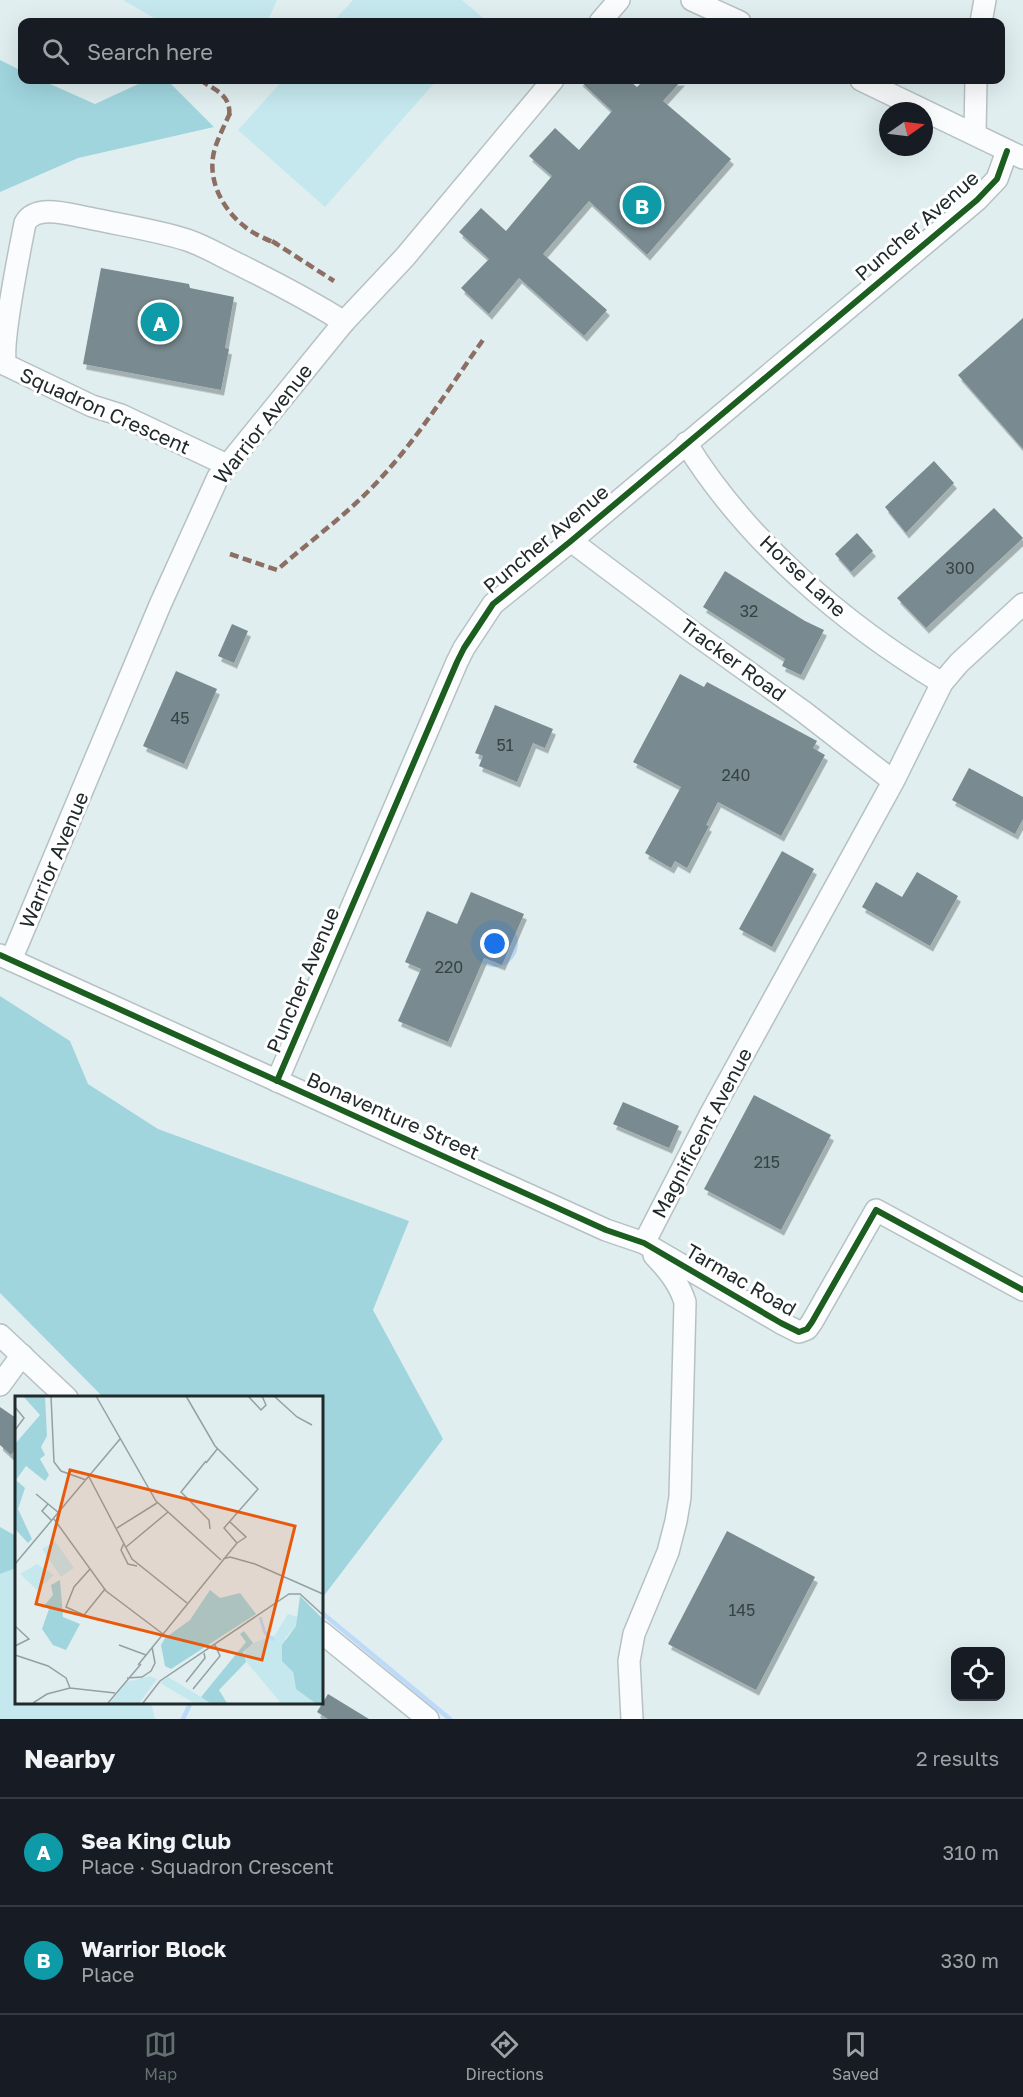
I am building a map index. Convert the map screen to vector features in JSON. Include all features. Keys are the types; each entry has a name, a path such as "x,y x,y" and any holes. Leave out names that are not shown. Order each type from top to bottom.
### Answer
{"street":[{"path":"603,18 618,0"},
{"path":"692,0 731,18"},
{"path":"982,18 985,0"},
{"name":"Warrior Avenue","path":"6,958 214,483 344,322 405,257 550,84"},
{"path":"870,84 975,133 1015,155"},
{"path":"975,133 976,84"},
{"name":"Puncher Avenue","path":"277,1082 464,648 493,604 977,200 1015,155"},
{"name":"Squadron Crescent","path":"227,465 121,416 92,406 6,365 2,347 25,223 28,218 32,214 44,212 76,216 160,232 189,241 306,298 344,322"},
{"name":"Horse Lane","path":"686,443 699,464 757,533 802,579 894,653 942,684"},
{"name":"Tracker Road","path":"571,541 804,712 893,781"},
{"name":"Magnificent Avenue","path":"644,1243 711,1113 893,781 942,684 959,663 1023,604"},
{"name":"Bonaventure Street","path":"6,958 606,1230 644,1243"},
{"name":"Tarmac Road","path":"644,1243 799,1332 807,1329 812,1322 876,1210 1023,1290"},
{"path":"632,1719 629,1661 634,1634 668,1551 676,1521 682,1467 681,1421 685,1302 681,1289 671,1274 644,1243"},
{"path":"0,1335 65,1396"},
{"path":"0,1385 22,1355"},
{"path":"322,1633 428,1719"}],"shaded area":[{"path":"123,0 277,0 269,18 154,18"},
{"path":"353,0 462,0 483,18 337,18"},
{"path":"0,60 18,69 18,84 50,84 95,104 138,84 171,84 214,127 78,158 0,192"},
{"path":"279,84 433,84 325,207 238,130"},
{"path":"0,996 70,1041 88,1084 158,1129 409,1221 373,1310 443,1439 323,1597 322,1396 102,1396 0,1293"},
{"path":"0,1527 15,1535 15,1568 0,1574"},
{"path":"15,1568 15,1704 151,1704 155,1719 0,1719 0,1574"}],"building":[{"path":"583,84 633,84 637,87 640,84 678,84 663,101 731,159 647,255 589,201 543,254 607,310 584,336 519,278 489,314 461,288 489,259 459,232 481,208 506,231 552,176 529,156 555,128 579,150 612,111"},
{"path":"101,268 189,284 190,288 234,297 225,348 229,349 221,390 83,364"},
{"path":"1023,318 1023,449 958,375"},
{"path":"934,461 954,483 906,533 885,507"},
{"path":"994,508 1023,538 926,628 897,598"},
{"path":"857,533 873,551 851,572 835,554"},
{"path":"725,571 805,621 824,630 801,675 782,666 785,659 703,607"},
{"path":"232,624 248,631 234,663 218,656"},
{"path":"176,671 217,689 184,764 143,746"},
{"path":"680,674 704,687 707,682 817,741 813,748 825,755 781,836 718,802 706,825 709,826 687,868 675,861 671,868 645,853 681,787 633,762"},
{"path":"495,705 553,729 545,748 533,743 517,782 479,766 483,756 475,753"},
{"path":"969,768 1023,797 1023,819 1015,834 952,800"},
{"path":"782,851 814,869 772,947 739,929"},
{"path":"917,872 958,896 930,946 862,907 876,882 902,897"},
{"path":"471,892 524,914 502,965 484,958 448,1042 398,1021 421,969 405,962 427,911 457,924"},
{"path":"754,1095 831,1135 781,1230 704,1189"},
{"path":"623,1102 679,1126 669,1148 613,1124"},
{"path":"0,1407 15,1417 15,1450 11,1455 0,1445"},
{"path":"727,1531 815,1577 756,1690 668,1644"},
{"path":"328,1694 369,1719 328,1719 317,1712"}],"waterway":[{"path":"322,1613 450,1719"},
{"path":"183,1719 190,1704"}],"marked path":[{"path":"207,84 226,99 229,119"},
{"path":"230,113 213,159 214,181 222,201 236,219 255,234 277,244"},
{"path":"272,241 334,281"},
{"path":"230,554 277,570 342,516 379,480 408,446 485,337"}],"cycle path":[{"path":"277,1081 457,662 493,604 977,200 997,179 1007,151"},
{"path":"0,955 606,1230 644,1243 799,1332 807,1329 812,1322 876,1210 1023,1290"}],"place":[{"name":"Warrior Block","path":"642,205"},
{"name":"Sea King Club","path":"160,322"}]}
